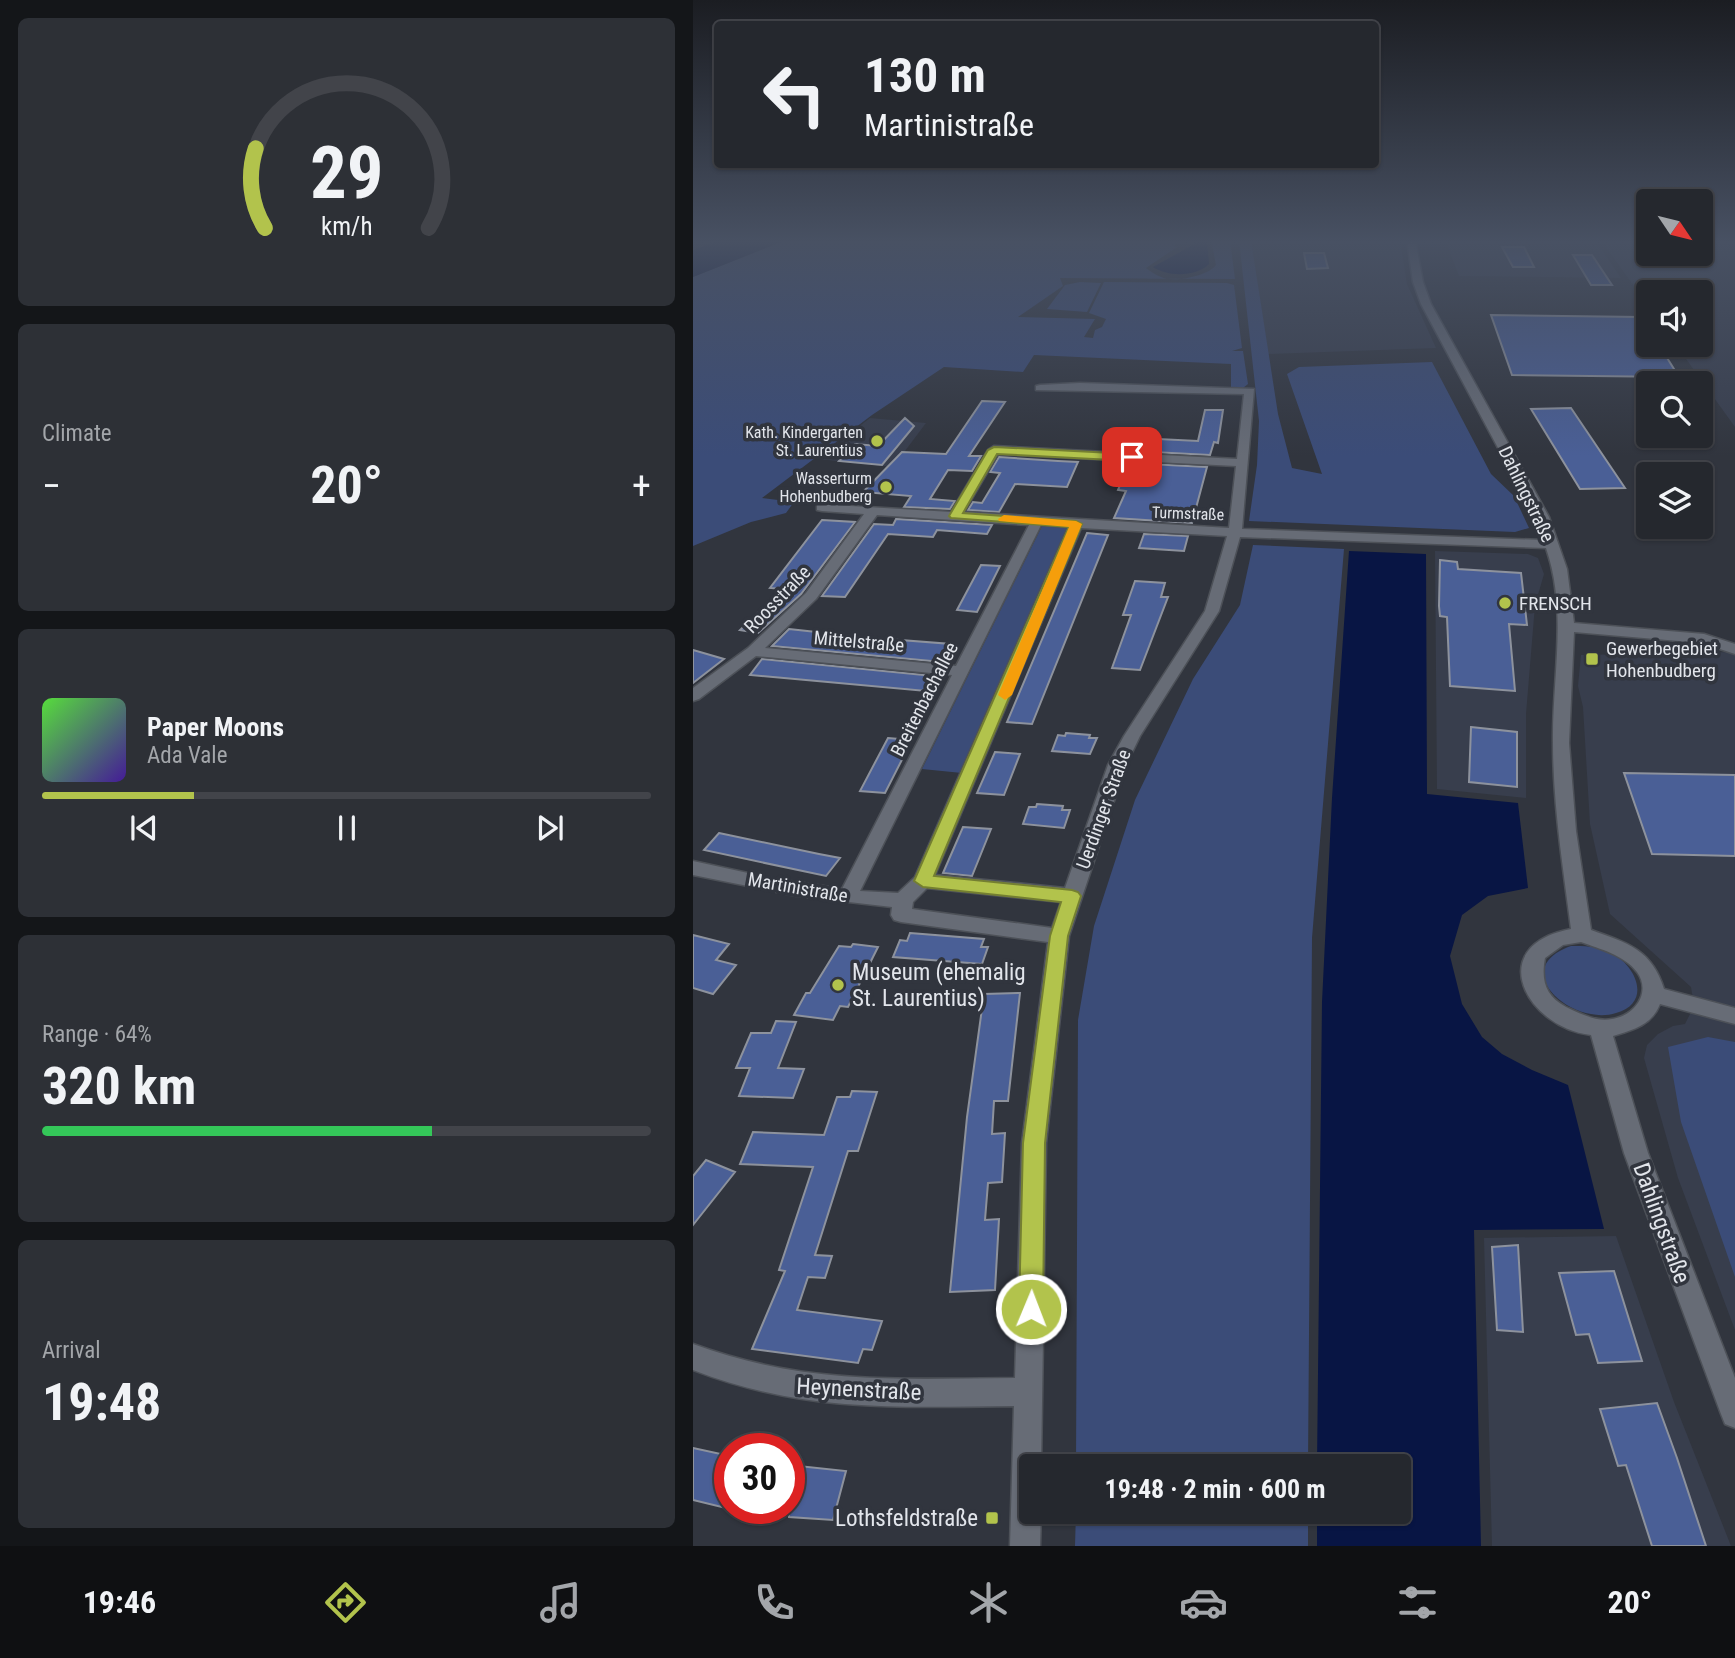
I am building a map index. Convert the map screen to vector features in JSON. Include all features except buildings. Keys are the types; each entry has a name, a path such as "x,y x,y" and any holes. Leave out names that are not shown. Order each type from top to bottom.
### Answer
{"street":[{"name":"Dahlingstraße","path":"1430,312 1531,497 1553,544 1560,569 1567,627 1561,743 1567,831 1582,934"},
{"name":"Uerdinger Straße","path":"1025,1546 1034,1143 1059,936 1117,765 1132,736 1212,611 1235,532 1250,391 1080,386 1040,388"},
{"path":"955,516 994,450 1243,463"},
{"name":"Turmstraße","path":"823,507 1076,524 1553,544"},
{"name":"Roosstraße","path":"693,696 753,651 811,596 873,511"},
{"name":"Breitenbachallee","path":"848,896 1037,521"},
{"path":"902,908 923,881 1076,524"},
{"path":"1567,627 1704,639 1735,649"},
{"name":"Mittelstraße","path":"753,651 962,671"},
{"name":"Martinistraße","path":"693,867 1059,936"},
{"path":"923,881 1072,896"},
{"path":"1582,934 1609,940 1632,954 1646,968 1654,984 1655,995 1644,1016 1625,1026 1600,1028 1566,1019 1541,999 1530,978 1535,954 1557,939 1582,934"},
{"path":"1655,995 1735,1016"},
{"name":"Dahlingstraße","path":"1600,1028 1636,1153 1735,1414"},
{"name":"Heynenstraße","path":"693,1356 721,1369 785,1385 860,1392 1030,1392"}],"shaded area":[{"path":"693,312 1025,312 1018,317 1095,319 1084,337 1093,338 1095,330 1102,327 1106,319 1089,312 1237,312 1242,348 1232,351 1243,351 1248,384 1243,388 1231,388 1231,364 1034,355 1023,372 944,367 872,415 762,498 794,502 786,513 751,522 693,546"},
{"path":"1247,312 1262,312 1278,414 1292,468 1322,474 1287,374 1299,367 1432,362 1491,474 1514,496 1529,528 1515,532 1249,521 1257,465 1259,421"},
{"path":"1262,312 1420,312 1436,348 1268,354"},
{"path":"1713,312 1735,312 1735,427 1713,396 1713,371 1695,371 1685,357 1713,357"},
{"name":"Kath. Kindergarten St. Laurentius","path":"870,418 926,423 893,467 818,459"},
{"path":"1042,526 1072,528 962,773 922,769"},
{"path":"1253,545 1344,549 1312,938 1308,1454 1076,1454 1078,1020 1094,926 1135,800 1193,679 1240,605"},
{"path":"1349,551 1426,554 1427,794 1518,803 1528,888 1488,896 1462,915 1450,956 1462,1004 1482,1037 1502,1054 1568,1085 1604,1229 1474,1230 1481,1546 1317,1546 1317,1524 1411,1524 1411,1454 1317,1454 1322,1002 1332,798"},
{"path":"1435,551 1528,554 1538,558 1544,574 1535,605 1526,714 1526,798 1437,789"},
{"path":"1735,652 1735,1330 1678,1178 1644,1058 1647,1045 1658,1034 1673,1026 1685,1024 1694,1006 1691,987 1610,914 1590,824 1583,707 1578,686 1581,655"},
{"path":"1571,946 1603,949 1626,964 1636,982 1637,992 1635,1000 1628,1008 1599,1015 1581,1012 1565,1004 1553,993 1545,981 1544,968 1552,956"},
{"path":"1708,1037 1735,1042 1735,1277 1681,1122 1668,1047"},
{"path":"1616,1236 1674,1402 1731,1546 1492,1546 1484,1238"},
{"path":"1076,1524 1308,1524 1308,1546 1075,1546"}],"slow traffic":[{"path":"1004,519 1076,524 1005,695"}],"place":[{"name":"Kath. Kindergarten St. Laurentius","path":"877,441"},
{"name":"Wasserturm Hohenbudberg","path":"886,487"},
{"name":"FRENSCH","path":"1505,603"},
{"name":"Gewerbegebiet Hohenbudberg","path":"1592,659"},
{"name":"Museum (ehemalig St. Laurentius)","path":"838,985"},
{"name":"Lothsfeldstraße","path":"992,1518"}],"route":[{"path":"1031,1309 1034,1143 1059,936 1072,896 923,881 1011,682 1076,524 955,516 994,450 1132,457"}]}
